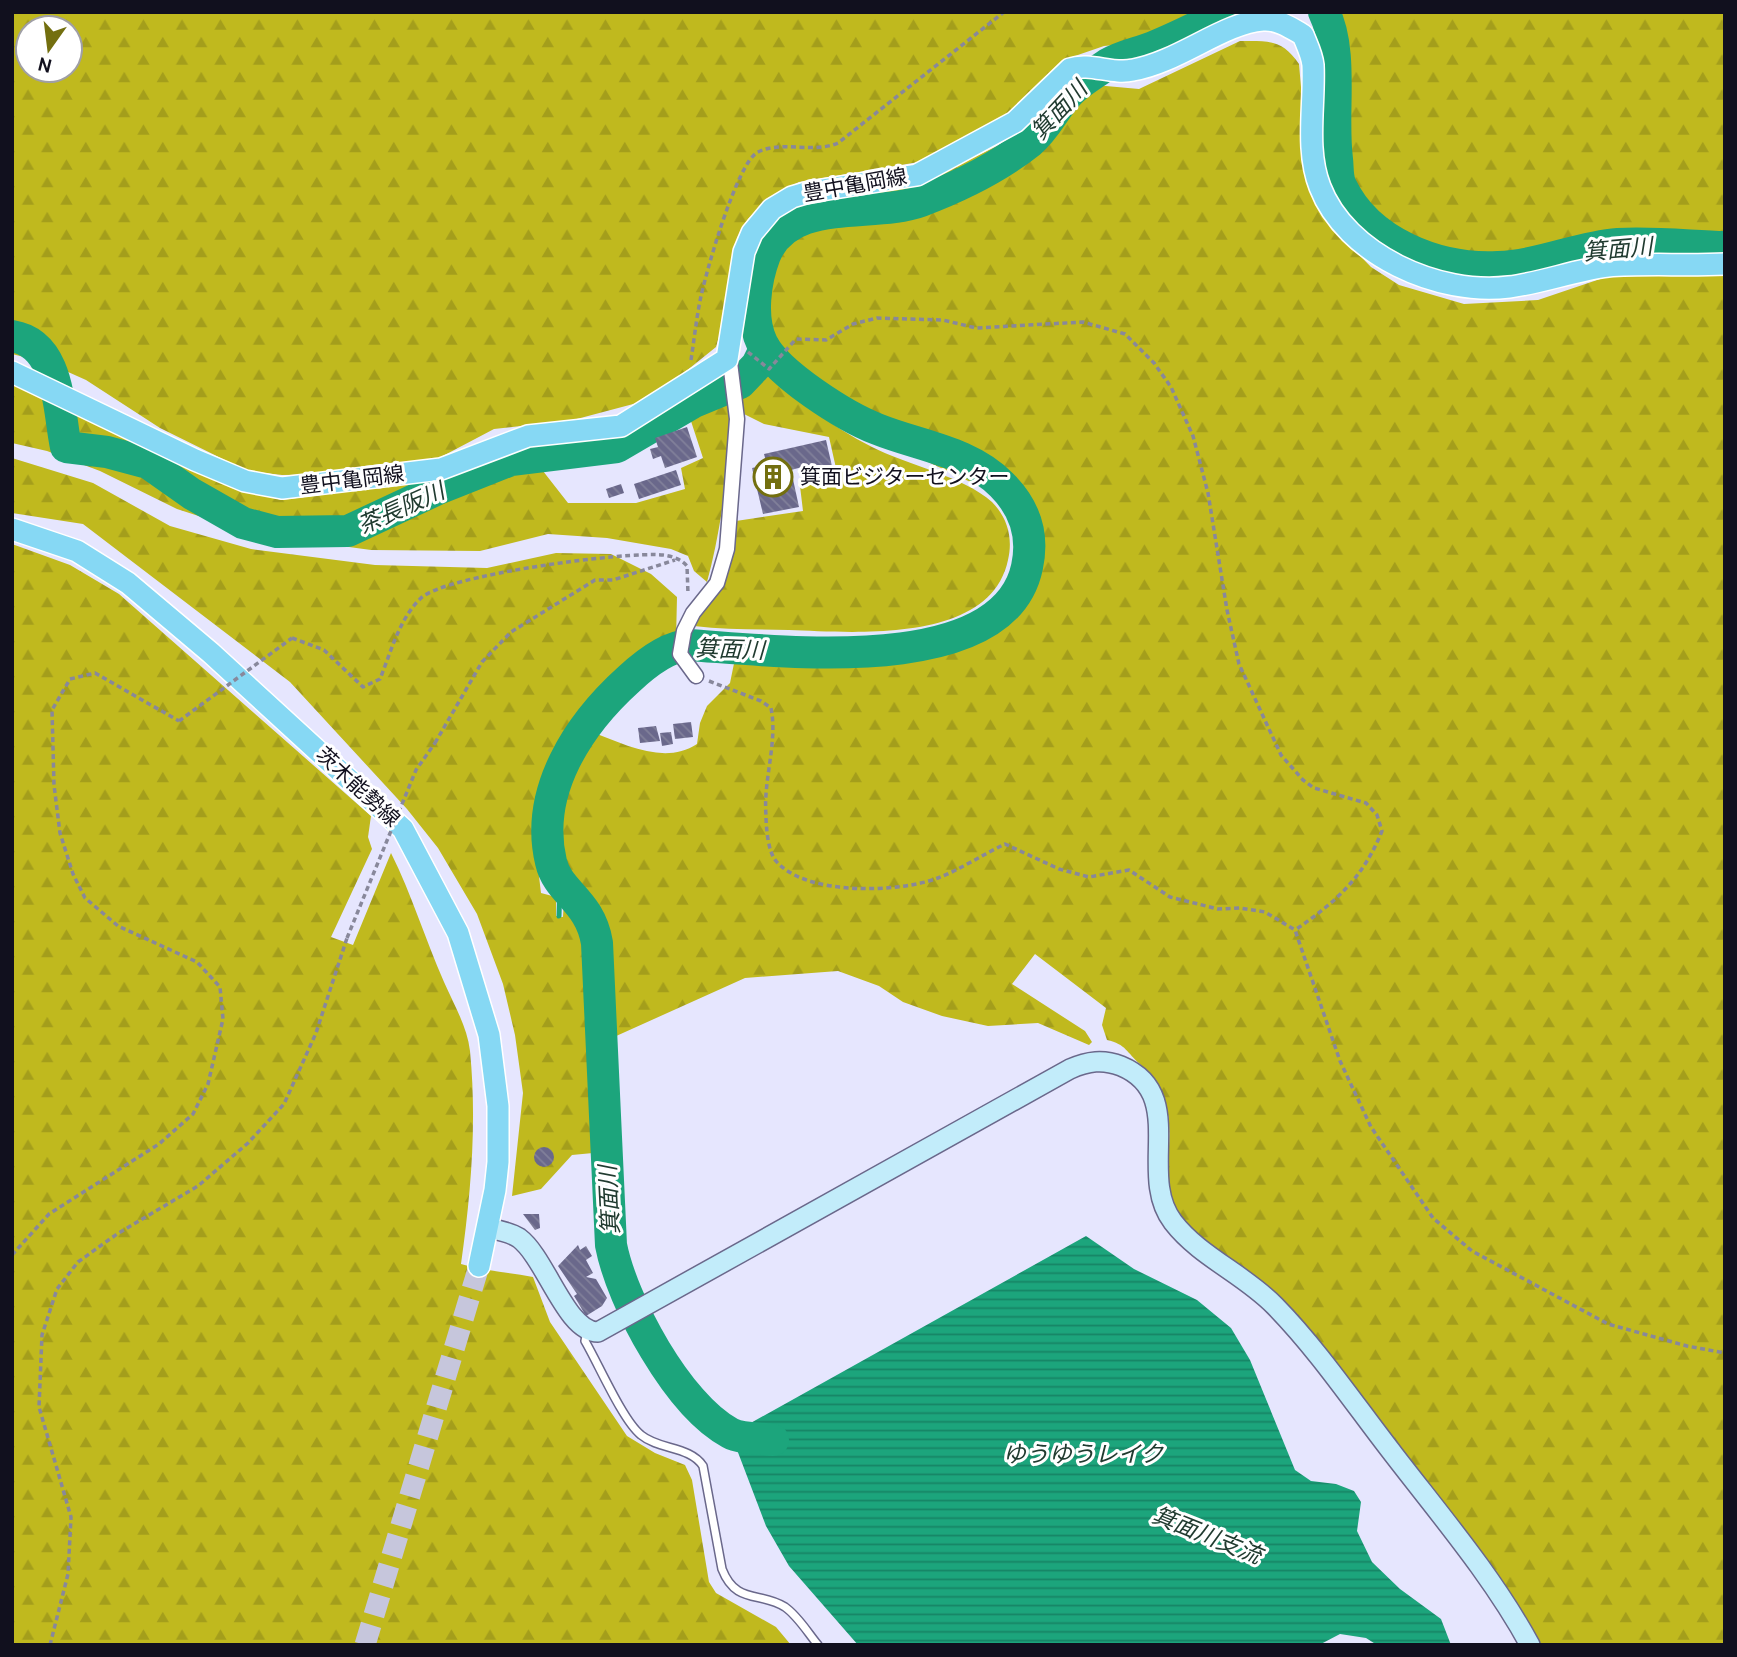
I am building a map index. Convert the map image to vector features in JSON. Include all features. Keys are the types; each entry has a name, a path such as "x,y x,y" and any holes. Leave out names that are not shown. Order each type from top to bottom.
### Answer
{"main road":[{"name":"豊中亀岡線","path":"12,372 232,476 282,488 441,469 528,436 621,426 721,365 729,355 744,252 754,229 772,209 785,200 809,192 917,175 1015,122 1070,69 1079,66 1122,73 1159,66 1238,26 1265,20 1285,24 1303,35 1313,63 1313,165 1320,188 1337,217 1378,255 1421,277 1463,287 1507,288 1607,267 1725,264"},
{"name":"茨木能勢線","path":"12,529 77,551 138,592 382,807 403,829 447,909 470,965 483,1007 498,1106 498,1162 489,1223 479,1266"}],"street":[{"path":"696,676 680,654 684,631 693,613 713,589 726,558 736,451 736,394 729,355"},
{"path":"489,1223 530,1249 542,1264 575,1322 587,1330 603,1331 1070,1069 1089,1062 1108,1062 1139,1077 1156,1102 1160,1120 1157,1188 1171,1220 1189,1241 1238,1275 1276,1307 1436,1510 1517,1621 1530,1645"}],"lane":[{"path":"587,1330 585,1341 635,1430 655,1444 693,1455 703,1466 723,1569 728,1581 743,1594 786,1608 818,1645"}],"path":[{"path":"755,357 771,367 799,338 826,340 857,322 903,317 943,320 976,328 1083,322 1125,334 1153,363 1171,387 1193,436 1208,493 1227,610 1240,664 1281,755 1303,780 1314,788 1366,803 1377,814 1382,831 1370,861 1333,905 1295,930"},
{"path":"12,1255 49,1214 159,1144 192,1114 208,1084 223,1019 220,987 197,962 118,926 85,898 60,833 54,785 52,710 70,679 95,673 179,721 292,638 324,650 363,687 380,679 402,623 422,597 439,588 485,575 613,557 660,555 677,559 689,570 687,596"},
{"path":"50,1645 68,1574 71,1517 39,1407 42,1335 57,1289 78,1262 107,1241 198,1186 248,1143 284,1104 316,1033 346,938 416,769 435,743 482,663 511,632 595,580 613,580 677,559"},
{"path":"696,676 761,701 771,708 774,722 766,775 765,816 773,859 788,873 818,885 848,889 904,887 939,877 1006,844 1059,869 1089,877 1129,870 1170,897 1218,909 1240,908 1265,912 1295,930 1345,1072 1371,1127 1433,1218 1472,1251 1608,1324 1687,1346 1725,1353"}],"green space":[{"path":"12,12 1207,12 1145,42 1104,46 1072,57 1047,75 1008,115 919,162 799,182 770,197 748,219 737,238 724,320 716,347 675,380 637,403 573,420 494,429 439,458 357,474 282,475 247,471 160,428 86,380 48,363 12,354"},
{"path":"1336,12 1725,12 1725,233 1613,235 1496,255 1455,256 1421,247 1382,219 1349,178 1344,27"},
{"path":"1240,41 1274,43 1287,50 1299,64 1310,191 1330,225 1371,267 1399,285 1464,304 1538,300 1609,276 1725,272 1725,1645 1536,1645 1473,1541 1284,1303 1239,1264 1204,1243 1187,1227 1175,1205 1169,1184 1169,1125 1166,1105 1157,1085 1126,1049 1107,1040 1102,1025 1106,1008 1035,954 1012,984 1085,1031 1092,1042 1089,1045 1038,1023 988,1026 942,1016 903,1002 879,986 838,971 745,978 614,1037 611,964 603,921 565,863 560,848 560,814 564,795 576,760 592,732 645,751 672,753 685,750 697,744 700,723 707,706 730,683 739,639 886,642 943,632 984,615 1001,600 1014,582 1021,548 1015,516 998,495 856,428 805,394 756,353 749,334 746,298 757,250 768,229 783,214 811,201 899,189 926,181 999,145 1095,85 1139,89"},
{"path":"754,360 810,408 855,438 966,485 992,502 1008,529 1010,544 1008,560 996,587 975,607 947,620 915,628 847,632 694,626 694,620 722,584 736,521 803,511 800,486 838,477 829,437 764,424 742,413 737,377"},
{"path":"729,380 729,454 718,535 707,582 694,571 688,556 671,549 607,538 548,534 480,551 371,550 254,534 177,509 100,471 47,451 12,443 12,384 232,488 282,500 454,477 525,448 568,503 636,503 685,489 681,468 703,458 689,415 634,448 623,436 689,394"},
{"path":"12,458 93,483 170,526 251,549 375,565 487,568 556,553 611,554 651,574 677,597 676,640 626,669 585,708 556,757 539,813 537,843 541,893 556,897 556,916 563,917 564,899 579,920 586,940 594,1086 590,1088 593,1153 572,1155 541,1189 512,1196 523,1093 515,1035 503,984 477,914 438,848 407,809 290,682 83,524 12,513"},
{"path":"12,544 70,565 119,594 371,816 368,837 372,849 331,937 353,945 391,853 463,1024 470,1051 472,1158 461,1264 533,1277 550,1322 627,1436 655,1453 685,1465 692,1480 709,1582 716,1593 776,1627 791,1645 12,1645"}],"water":[{"name":"ゆうゆうレイク","path":"1086,1236 1134,1269 1197,1300 1231,1328 1250,1360 1295,1470 1311,1481 1336,1484 1354,1491 1361,1502 1357,1531 1372,1562 1400,1589 1441,1619 1451,1645 1377,1645 1366,1638 1340,1634 1319,1645 858,1645 789,1566 766,1526 731,1434"}],"building":[{"path":"687,427 697,457 665,468 661,456 653,459 650,449 658,447 655,438"},
{"name":"箕面ビジターセンター","path":"826,440 834,475 809,480 806,466 791,470 799,507 763,514 752,468 767,465 764,454"},
{"path":"676,470 681,485 639,499 634,484"},
{"path":"621,484 624,493 609,498 606,489"},
{"path":"691,722 693,737 675,739 673,724"},
{"path":"656,726 660,741 640,743 638,728"},
{"path":"671,732 673,744 662,746 660,733"},
{"path":"544,1147 551,1150 554,1157 551,1164 544,1167 537,1164 534,1157 537,1150"},
{"path":"523,1214 539,1214 540,1228 535,1230"},
{"path":"578,1245 580,1250 586,1246 592,1256 586,1260 593,1273 586,1277 596,1279 607,1298 602,1306 586,1316 574,1296 577,1294 558,1266"}],"waterway":[{"name":"箕面川","path":"773,1440 730,1433 710,1419 691,1400 655,1350 617,1268 611,1245 597,943 588,917 560,882 551,862 547,836 555,785 565,761 593,717 635,674 656,657 672,649 688,645 826,653 880,651 931,643 976,628 1009,603 1027,567 1029,555 1026,523 1017,503 1002,485 974,464 864,423 831,405 782,368 762,343 756,322 756,288 765,255 777,236 793,224 813,216 902,206 921,201 978,176 1030,142 1082,81 1118,59 1162,43 1228,12"},
{"name":"箕面川","path":"1324,12 1334,46 1336,141 1340,183 1353,206 1368,223 1407,249 1452,264 1498,267 1618,244 1725,247"},
{"name":"茶長阪川","path":"12,336 28,342 40,352 49,365 58,398 66,447 107,452 148,463 192,494 243,523 277,532 348,531 440,488 511,460 617,447 694,402 740,383 757,365 765,349"},
{"path":"559,916 560,881"}],"tunnel":[{"path":"365,1645 479,1266"}],"place":[{"name":"箕面ビジターセンター","path":"773,477"}],"water label":[{"name":"箕面川支流","path":"1207,1535"}]}
